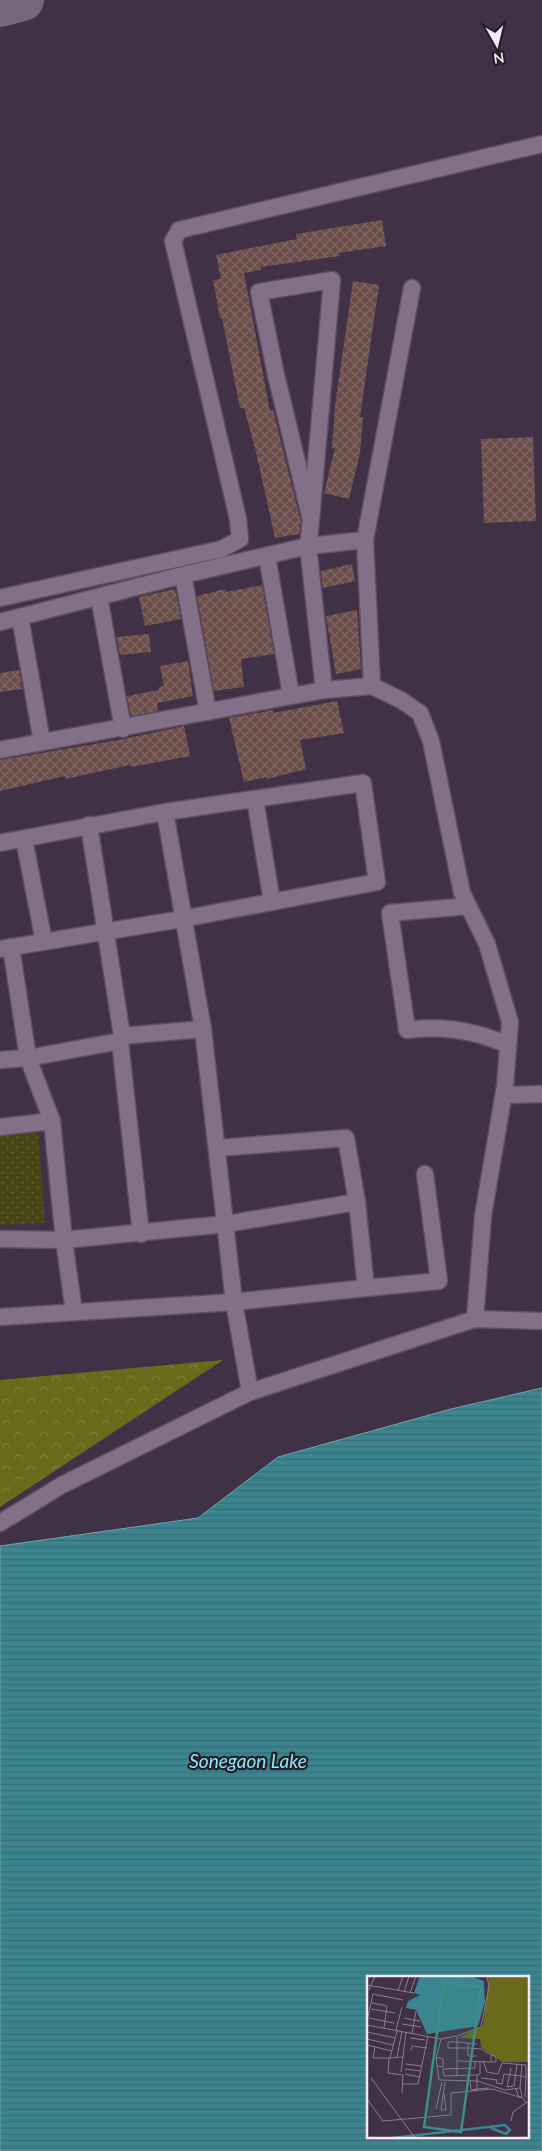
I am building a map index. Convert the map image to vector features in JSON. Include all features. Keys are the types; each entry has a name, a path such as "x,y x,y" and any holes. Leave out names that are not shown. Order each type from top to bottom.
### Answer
{"street":[{"path":"0,598 222,549 240,539 233,500 173,242 180,230 542,144"},
{"path":"312,520 276,375 259,292 332,280 312,520 308,546 324,690"},
{"path":"372,686 365,540 412,288"},
{"path":"0,622 183,575 308,546 365,540"},
{"path":"267,556 291,695"},
{"path":"183,575 208,712"},
{"path":"98,597 123,728"},
{"path":"20,617 42,742"},
{"path":"0,750 324,690 372,686 401,700 420,713 431,742 462,894 487,944 510,1022 504,1096 483,1216 475,1320"},
{"path":"0,843 164,812 362,783 377,882 182,919 5,948 28,1058 52,1121 64,1240 74,1312"},
{"path":"255,799 272,902"},
{"path":"164,812 182,919 204,1029 234,1302 250,1392"},
{"path":"89,825 121,1038 141,1234"},
{"path":"24,839 44,942"},
{"path":"468,906 390,914 408,1030 432,1026 483,1034 508,1045"},
{"path":"0,1060 28,1058 121,1038 204,1029"},
{"path":"504,1096 542,1094"},
{"path":"0,1127 52,1121"},
{"path":"217,1148 346,1138 357,1202 366,1288"},
{"path":"0,1317 234,1302 439,1281 425,1174"},
{"path":"0,1239 64,1240 141,1234 226,1224 357,1202"},
{"path":"0,1522 62,1485 250,1392 475,1320 542,1321"}],"shaded area":[{"path":"38,1131 45,1223 0,1225 0,1136"}],"green space":[{"path":"223,1360 0,1507 0,1380"}],"water":[{"name":"Sonegaon Lake","path":"542,1388 542,2151 0,2151 0,1546 198,1518 278,1457 451,1409"}],"building":[{"path":"382,220 386,246 339,253 340,256 261,267 261,270 244,273 270,411 273,410 301,522 299,534 275,538 256,452 244,408 240,408 222,318 220,318 213,280 221,279 216,255 297,239 296,234"},
{"path":"353,281 379,285 360,417 363,417 360,453 349,499 324,493 335,448 332,448 335,406"},
{"path":"533,437 536,521 484,523 481,439"},
{"path":"352,564 355,581 323,588 321,571"},
{"path":"262,585 274,654 241,659 244,687 214,691 197,596 225,589 226,592"},
{"path":"175,589 181,619 145,626 139,597"},
{"path":"357,610 361,669 336,674 326,616"},
{"path":"149,634 151,652 120,655 117,637"},
{"path":"188,661 193,696 157,703 158,711 131,716 127,696 159,690 159,687 164,686 160,666"},
{"path":"19,670 22,689 0,692 0,673"},
{"path":"337,701 344,733 300,740 306,769 267,779 267,777 244,782 229,718 273,710 273,713"},
{"path":"184,726 190,756 131,767 130,765 65,779 65,776 0,791 0,760 124,739"}],"taxiway":[{"path":"0,6 23,0"}]}
